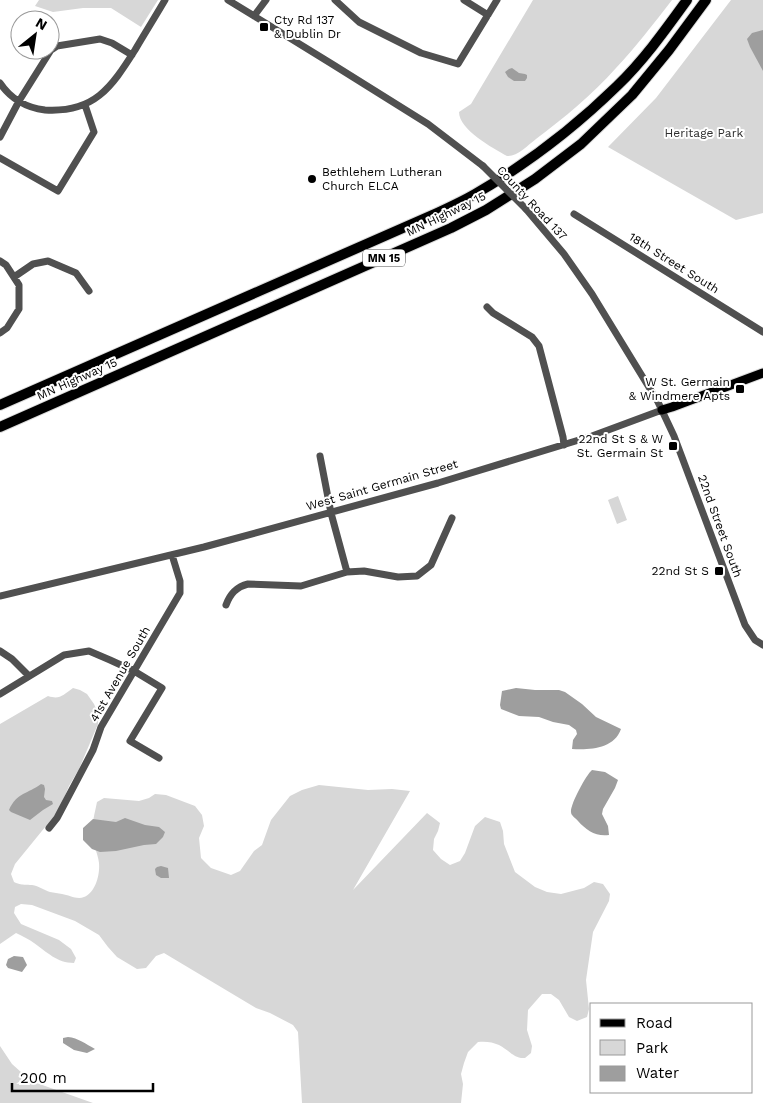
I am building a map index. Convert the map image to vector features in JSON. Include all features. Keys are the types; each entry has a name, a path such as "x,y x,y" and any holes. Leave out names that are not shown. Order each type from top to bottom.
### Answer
{"highway":[{"name":"MN Highway 15","path":"0,405 437,213 474,194 524,164 568,131 618,85 658,39 687,0"},
{"name":"MN Highway 15","path":"0,427 451,228 486,210 535,179 588,138 632,95 669,50 706,0"}],"main road":[{"name":"West Saint Germain Street","path":"662,410 763,373"}],"street":[{"path":"0,83 6,92 27,106 52,110 85,105 96,99 118,77 165,0"},
{"name":"County Road 137","path":"228,0 428,124 483,166 526,209 564,254 592,294 662,410"},
{"path":"254,16 266,0"},
{"path":"335,0 359,22 421,53 458,64 497,0"},
{"path":"464,0 488,15"},
{"path":"0,137 19,101 52,50 57,46 100,39 112,43 132,55"},
{"path":"0,158 58,191 94,132 85,105"},
{"name":"18th Street South","path":"574,214 763,332"},
{"path":"0,261 6,265 19,285 19,309 7,328 0,333"},
{"path":"14,277 33,264 48,261 76,273 89,291"},
{"path":"487,307 493,313 532,337 539,346 564,445"},
{"name":"West Saint Germain Street","path":"0,596 331,513 438,483 592,436 662,410"},
{"name":"22nd Street South","path":"662,410 668,420 682,456 745,625 754,640 763,645"},
{"path":"320,456 331,513 347,572"},
{"path":"226,605 230,595 240,586 248,584 301,586 347,572 364,571 398,577 417,576 431,564 452,518"},
{"name":"41st Avenue South","path":"49,828 57,818 93,750 101,727 180,593 180,581 172,554"},
{"path":"0,651 12,659 30,676"},
{"path":"0,694 64,655 89,651 134,672 162,688 130,741 158,758"}],"green space":[{"path":"39,0 158,0 141,27 111,8 83,8 60,11 47,10 35,6"},
{"path":"533,0 672,0 631,52 588,97 522,150 515,155 507,156 470,132 460,119 459,112 471,104"},
{"name":"Heritage Park","path":"731,0 763,0 763,213 736,220 608,147 656,98"},
{"path":"618,496 627,520 617,524 608,500"},
{"path":"73,688 87,694 94,704 98,713 98,724 59,810 15,864 11,874 14,882 76,898 88,895 92,891 98,877 99,867 92,837 93,821 97,802 104,798 139,801 155,794 166,795 195,806 202,815 204,826 199,838 201,858 211,868 231,875 240,871 254,851 262,845 271,820 290,796 302,790 319,785 368,790 392,789 410,791 353,890 427,813 440,823 434,839 433,850 450,865 460,861 475,826 485,817 500,822 504,844 515,872 535,887 547,892 561,894 584,888 594,882 603,884 610,894 609,901 593,932 586,980 589,1009 587,1017 577,1021 569,1017 559,1000 551,994 542,994 528,1010 527,1030 532,1046 531,1053 525,1058 521,1058 497,1044 478,1042 468,1052 464,1063 461,1074 463,1084 461,1103 302,1103 298,1032 293,1025 256,1008 164,953 156,956 146,968 137,969 117,957 99,935 75,921 32,905 21,904 15,907 14,913 21,924 59,940 71,949 76,958 74,963 57,959 30,940 16,933 0,944 0,724 48,696 59,697"},
{"path":"0,1046 12,1064 31,1081 93,1103 0,1103"}],"water":[{"path":"763,30 763,71 747,39 752,33"},
{"path":"512,68 519,73 527,75 525,81 514,81 508,77 505,72"},
{"path":"516,688 559,690 565,692 596,717 621,729 618,736 601,747 572,749 573,740 577,734 576,730 569,725 539,717 519,716 501,709 502,691"},
{"path":"592,770 605,772 618,780 602,814 608,826 609,835 600,835 588,830 571,813 576,797"},
{"path":"41,784 44,785 45,789 44,797 46,800 52,801 53,804 30,820 9,810 19,796"},
{"path":"125,818 145,825 159,827 165,832 163,837 156,844 100,852 92,849 83,840 83,828 93,819 116,822"},
{"path":"161,866 168,868 169,878 161,878 156,875 155,869"},
{"path":"14,956 23,957 27,965 22,972 8,968 6,965 8,959"},
{"path":"68,1037 79,1040 95,1049 87,1053 74,1050 63,1043 63,1038"}],"place":[{"name":"Cty Rd 137 & Dublin Dr","path":"264,27"},
{"name":"Bethlehem Lutheran Church ELCA","path":"312,179"},
{"name":"W St. Germain & Windmere Apts","path":"740,389"},
{"name":"22nd St S & W St. Germain St","path":"673,446"},
{"name":"22nd St S","path":"719,571"}]}
